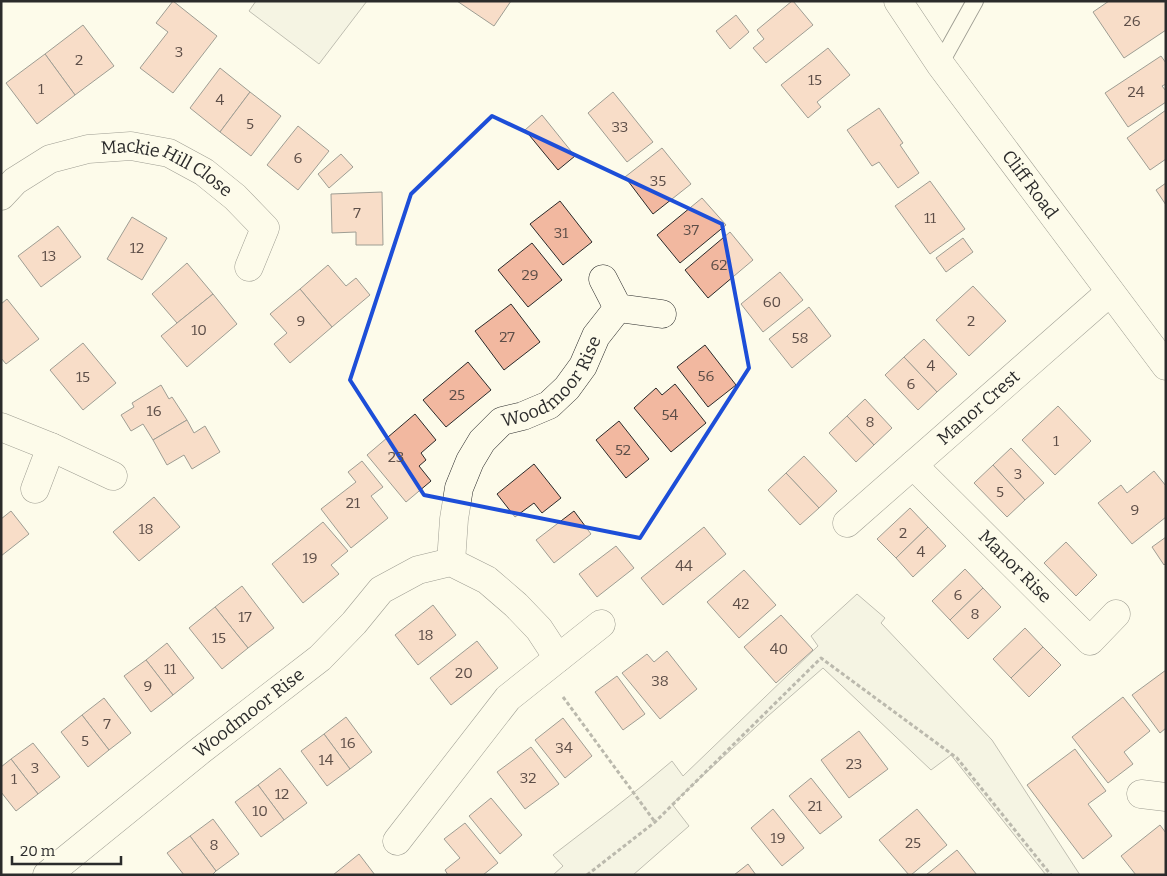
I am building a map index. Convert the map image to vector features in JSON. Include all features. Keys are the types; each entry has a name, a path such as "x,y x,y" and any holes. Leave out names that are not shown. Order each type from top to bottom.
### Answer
{"street":[{"name":"Cliff Road","path":"898,1 940,64 1166,366"},
{"name":"Mackie Hill Close","path":"6,180 50,159 88,149 130,146 169,153 204,172 235,197 265,228 249,267"},
{"path":"603,279 618,308 662,314"},
{"name":"Manor Crest","path":"847,523 1110,292"},
{"name":"Woodmoor Rise","path":"47,875 201,750 320,658 354,623 381,590 418,570 451,562 454,519 459,488 470,461 482,441 502,421 523,416 548,405 567,388 583,366 596,336 618,308"},
{"path":"1,427 51,447 113,476"},
{"path":"34,489 51,447"},
{"name":"Manor Rise","path":"913,465 1090,641 1116,614"},
{"path":"451,562 487,580 539,629 551,664"},
{"path":"397,841 508,698 601,624"}],"lane":[{"path":"940,64 975,1"}],"path":[{"path":"587,875 655,822 821,658 957,758 1051,875"},
{"path":"551,664 655,822"}],"highlighted area":[{"path":"492,116 722,224 749,368 640,538 424,495 350,380 411,194"}],"shaded area":[{"path":"256,1 367,1 319,64 249,11"},
{"path":"857,594 885,618 881,623 992,740 1080,875 1046,875 951,755 931,770 823,668 672,804 689,826 633,875 553,875 563,866 553,855 672,761 683,776 818,646 811,636"}],"building":[{"path":"173,1 217,36 173,93 140,68 168,32 156,23"},
{"path":"457,1 511,1 494,26"},
{"path":"792,1 813,25 766,63 753,48 764,39 757,30"},
{"path":"1109,1 1166,1 1166,30 1124,58 1093,12"},
{"path":"736,15 749,32 730,49 716,31"},
{"path":"83,25 114,66 75,95 45,54"},
{"path":"828,48 850,75 817,102 821,107 808,118 781,85"},
{"path":"45,54 75,95 37,124 6,83"},
{"path":"1161,56 1166,63 1166,84 1162,86 1166,91 1166,102 1128,127 1105,93"},
{"path":"220,68 250,92 220,132 190,108"},
{"path":"250,92 281,116 251,156 220,132"},
{"path":"613,92 653,142 627,162 588,113"},
{"path":"879,108 903,143 900,145 919,173 898,188 879,162 872,166 847,130"},
{"path":"1166,110 1166,159 1150,170 1127,138"},
{"path":"542,115 575,156 558,170 525,130"},
{"path":"298,126 329,151 298,190 267,165"},
{"path":"662,148 691,184 653,214 625,177"},
{"path":"341,154 353,167 329,188 318,174"},
{"path":"930,181 965,229 930,254 895,206"},
{"path":"1166,183 1166,205 1156,190"},
{"path":"382,192 383,245 356,245 356,232 332,233 331,194"},
{"path":"702,198 726,225 680,263 657,235"},
{"path":"560,201 592,242 563,265 530,224"},
{"path":"132,217 167,238 142,280 107,259"},
{"path":"58,226 81,257 41,287 18,256"},
{"path":"730,232 753,260 708,298 685,270"},
{"path":"963,238 973,252 946,272 936,258"},
{"path":"532,243 562,280 528,307 498,270"},
{"path":"187,263 213,294 177,323 152,294"},
{"path":"328,265 346,286 356,278 370,295 332,327 300,289"},
{"path":"780,272 803,300 763,332 741,304"},
{"path":"973,286 1006,321 969,356 936,320"},
{"path":"300,289 332,327 290,363 274,344 287,333 270,314"},
{"path":"213,294 237,324 187,367 161,336"},
{"path":"7,299 39,339 6,364 1,358 1,304"},
{"path":"511,304 540,342 504,370 475,331"},
{"path":"809,307 831,336 792,368 769,339"},
{"path":"924,339 957,374 937,392 904,357"},
{"path":"83,343 116,383 83,410 50,370"},
{"path":"705,345 736,385 708,407 677,367"},
{"path":"904,357 937,392 918,410 885,375"},
{"path":"468,362 491,390 446,427 423,400"},
{"path":"675,384 706,423 671,452 634,408 656,388 662,395"},
{"path":"161,385 169,399 172,397 187,420 153,440 143,424 131,431 121,415 134,407 132,403"},
{"path":"865,399 892,428 874,445 847,416"},
{"path":"1058,406 1091,441 1055,475 1022,440"},
{"path":"415,414 436,440 421,453 426,460 419,466 431,481 406,502 367,455"},
{"path":"847,416 874,445 856,462 829,433"},
{"path":"187,420 194,433 205,426 220,452 192,469 184,455 167,465 153,440"},
{"path":"619,421 649,459 626,478 596,440"},
{"path":"1011,448 1044,483 1025,500 993,465"},
{"path":"804,456 837,491 819,508 786,473"},
{"path":"362,461 383,487 371,496 388,518 351,548 321,509 356,482 348,472"},
{"path":"534,464 561,498 542,513 534,503 515,517 497,494"},
{"path":"993,465 1025,500 1007,517 974,483"},
{"path":"1154,471 1166,486 1166,517 1132,544 1098,503 1121,485 1127,493"},
{"path":"786,473 819,508 800,525 768,490"},
{"path":"154,497 180,527 139,561 113,532"},
{"path":"910,508 928,527 896,558 877,539"},
{"path":"11,511 29,534 1,556 1,519"},
{"path":"574,511 591,534 554,563 536,540"},
{"path":"323,522 348,551 331,565 339,574 303,603 272,564"},
{"path":"704,527 726,554 663,605 641,578"},
{"path":"928,527 946,546 913,577 896,558"},
{"path":"1166,537 1166,563 1164,565 1152,547"},
{"path":"1066,542 1097,575 1076,596 1044,563"},
{"path":"616,546 634,568 597,597 579,574"},
{"path":"965,569 983,588 950,620 932,601"},
{"path":"744,570 776,605 739,638 707,602"},
{"path":"242,586 274,628 248,648 215,607"},
{"path":"983,588 1001,607 968,639 950,620"},
{"path":"433,605 456,635 418,665 395,635"},
{"path":"215,607 248,648 222,669 189,628"},
{"path":"781,615 813,650 776,683 744,647"},
{"path":"1025,628 1043,647 1011,678 993,659"},
{"path":"477,641 498,668 451,705 430,678"},
{"path":"167,643 194,678 173,695 146,660"},
{"path":"1043,647 1061,665 1029,697 1011,678"},
{"path":"667,651 697,689 660,719 622,673 647,654 654,662"},
{"path":"146,660 173,695 151,712 124,676"},
{"path":"1166,670 1166,728 1160,733 1132,695"},
{"path":"617,676 645,714 623,730 595,692"},
{"path":"1123,697 1150,731 1124,752 1133,764 1108,783 1072,737"},
{"path":"104,698 131,733 109,750 82,715"},
{"path":"82,715 109,750 88,767 61,732"},
{"path":"346,717 372,752 350,769 324,734"},
{"path":"563,718 592,756 565,778 535,740"},
{"path":"859,731 888,769 849,798 821,760"},
{"path":"324,734 350,769 327,786 301,751"},
{"path":"33,743 60,777 38,794 11,759"},
{"path":"531,747 559,784 525,809 497,772"},
{"path":"1075,749 1106,791 1088,804 1112,836 1083,859 1027,785"},
{"path":"11,759 38,794 16,811 1,792 1,767"},
{"path":"280,768 307,803 284,820 258,785"},
{"path":"811,778 842,817 820,834 789,796"},
{"path":"258,785 284,820 261,837 235,802"},
{"path":"491,798 522,835 500,854 469,816"},
{"path":"773,809 804,848 782,866 751,828"},
{"path":"917,809 947,845 909,875 879,840"},
{"path":"213,819 239,854 216,871 190,836"},
{"path":"465,823 498,863 483,875 448,875 445,870 460,858 444,839"},
{"path":"1160,825 1166,833 1166,875 1136,875 1121,856"},
{"path":"190,836 216,871 212,875 184,875 167,853"},
{"path":"957,850 977,875 926,875"},
{"path":"359,854 375,875 333,875"},
{"path":"748,864 756,875 734,875"}]}
